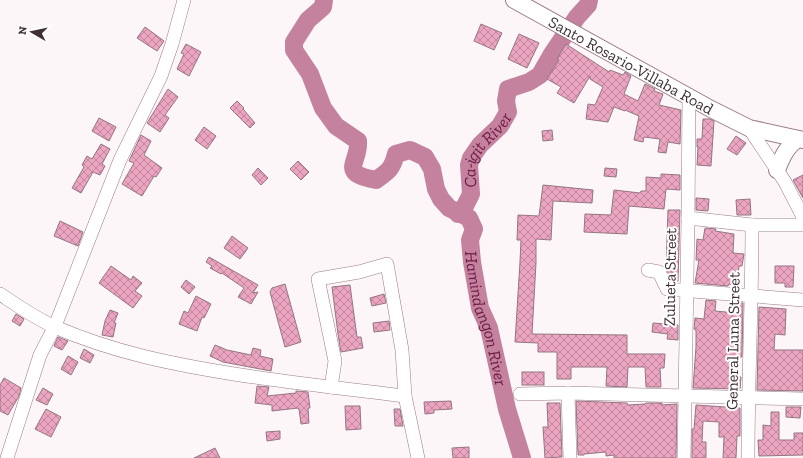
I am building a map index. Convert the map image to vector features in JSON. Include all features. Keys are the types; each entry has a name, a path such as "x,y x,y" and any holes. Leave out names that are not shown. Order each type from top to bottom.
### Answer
{"main road":[{"name":"Santo Rosario-Villaba Road","path":"515,0 689,97 749,128 801,139"},
{"path":"777,170 782,156 791,144 801,139"}],"street":[{"path":"7,458 40,356 55,326 120,160 161,76 172,44 184,0"},
{"name":"Zulueta Street","path":"684,458 689,97"},
{"path":"749,128 785,182 803,217"},
{"path":"688,218 752,225 803,225"},
{"name":"General Luna Street","path":"748,458 748,398 752,296 752,225"},
{"path":"331,387 336,361 318,279 359,272 387,264 402,350 405,396 418,458"},
{"path":"648,270 659,272 667,289 803,300"},
{"path":"0,294 55,326 127,353 182,366 405,396"},
{"path":"568,393 570,458"},
{"path":"520,394 568,393 803,399"}],"building":[{"path":"481,24 502,33 494,50 474,41"},
{"path":"145,27 164,41 157,51 137,38"},
{"path":"519,34 539,43 527,68 508,59"},
{"path":"186,44 201,52 189,76 177,69 184,54 181,53"},
{"path":"566,44 609,72 610,70 623,75 625,72 631,76 624,94 638,101 645,84 655,89 654,91 663,94 659,105 681,110 680,144 668,142 666,153 658,152 660,139 644,137 643,142 634,140 639,116 614,107 608,122 586,119 588,104 595,105 603,87 590,79 590,76 574,103 557,93 561,87 547,79 559,60 557,59"},
{"path":"168,89 178,97 165,115 169,118 160,132 147,123"},
{"path":"237,101 255,123 250,128 230,108"},
{"path":"99,118 116,127 109,141 92,131"},
{"path":"703,119 710,119 714,121 711,166 697,165 697,139 702,139"},
{"path":"204,127 216,136 207,149 195,140"},
{"path":"552,130 553,140 543,141 542,131"},
{"path":"141,135 151,141 144,155 162,168 156,177 154,176 142,196 122,184 134,163 129,161"},
{"path":"736,136 746,143 737,155 727,149"},
{"path":"101,144 110,149 102,164 105,166 100,175 93,172 81,193 72,188 84,167 82,165 87,156 92,159"},
{"path":"298,161 309,172 301,180 290,169"},
{"path":"258,168 268,178 261,185 252,175"},
{"path":"605,168 617,169 616,177 604,176"},
{"path":"661,174 680,175 680,190 666,189 664,209 629,206 627,234 584,232 585,214 611,215 614,190 640,193 641,191 646,191 646,177 661,178"},
{"path":"803,175 803,198 793,180"},
{"path":"543,185 593,190 592,203 553,201 551,240 536,239 532,334 627,335 627,354 665,354 664,368 660,368 661,387 646,387 645,367 628,367 627,387 606,386 607,367 571,367 571,379 557,379 557,352 538,352 538,343 515,342 521,240 517,240 518,215 539,216"},
{"path":"696,198 709,199 708,211 696,210"},
{"path":"750,199 751,215 737,215 736,200"},
{"path":"668,210 680,210 678,281 672,281 666,268"},
{"path":"60,221 83,232 78,246 54,236"},
{"path":"705,228 716,229 715,231 734,234 733,253 744,254 742,266 739,266 737,285 729,284 728,286 695,283 699,260 696,260 697,239 703,240"},
{"path":"232,236 248,248 240,259 224,248"},
{"path":"209,257 258,285 253,293 258,292 251,304 238,297 244,288 222,273 221,274 210,268 212,266 206,262"},
{"path":"111,266 131,280 133,276 142,283 135,291 142,296 133,308 99,283"},
{"path":"775,266 794,266 793,287 785,287 785,283 775,283"},
{"path":"186,280 195,287 189,294 181,287"},
{"path":"285,284 301,342 285,347 270,292 272,288"},
{"path":"350,285 357,337 361,337 363,348 341,352 332,287"},
{"path":"384,294 386,303 372,306 370,298"},
{"path":"196,296 211,304 204,318 202,317 197,331 179,324 184,311 188,313"},
{"path":"706,300 716,301 715,311 736,313 737,303 743,303 742,357 738,357 738,377 741,377 740,389 693,388 696,347 696,330 694,329 695,318 704,319"},
{"path":"759,307 786,309 785,335 775,334 774,350 803,350 803,391 757,390"},
{"path":"110,310 118,313 114,323 116,323 113,337 102,335 105,321"},
{"path":"16,314 24,319 20,326 12,321"},
{"path":"389,321 390,330 374,332 373,323"},
{"path":"653,323 678,325 678,340 667,339 668,334 652,332"},
{"path":"58,337 68,341 62,350 54,346"},
{"path":"215,345 227,350 251,355 253,348 261,350 260,356 273,359 271,371 223,362 210,356"},
{"path":"84,349 94,355 90,363 80,358"},
{"path":"68,356 78,362 71,375 61,369"},
{"path":"522,372 544,372 544,385 522,385"},
{"path":"4,378 21,388 19,396 8,415 0,411 0,385"},
{"path":"257,386 269,387 267,396 296,393 296,391 308,392 310,408 308,408 309,423 301,424 298,408 272,411 272,405 255,403"},
{"path":"43,388 53,394 47,405 36,400"},
{"path":"451,401 452,409 434,410 434,413 425,414 424,402"},
{"path":"576,401 627,403 628,405 646,403 662,403 662,405 677,404 676,458 614,458 614,455 606,456 606,452 578,455"},
{"path":"547,403 560,403 562,457 545,458 543,427 548,427"},
{"path":"696,405 740,408 740,436 737,436 736,458 723,458 724,437 719,437 719,422 703,421 702,442 706,442 706,458 692,458 692,429 694,429"},
{"path":"345,406 360,406 361,429 346,430"},
{"path":"786,407 801,407 800,418 786,417"},
{"path":"46,409 61,417 51,437 35,429"},
{"path":"394,409 400,409 403,426 395,426"},
{"path":"771,412 779,412 779,440 794,440 794,433 803,433 803,455 759,456 758,440 763,440 763,425 771,426"},
{"path":"280,431 280,439 267,441 266,432"},
{"path":"469,447 469,458 453,458 452,448"},
{"path":"215,448 220,458 194,458"}],"waterway":[{"name":"Hamindangon River","path":"324,0 323,7 308,20 294,42 294,50 310,74 323,108 336,126 358,141 358,149 353,166 357,174 376,180 389,169 396,154 410,150 425,157 432,169 436,189 441,199 449,208 469,218 474,229 470,240 472,262 480,308 489,328 507,409 522,458"},
{"name":"Ca-igit River","path":"458,214 465,206 471,194 469,165 471,158 480,145 500,126 508,112 506,101 508,89 529,82 540,75 577,17 588,5 589,0"}]}
